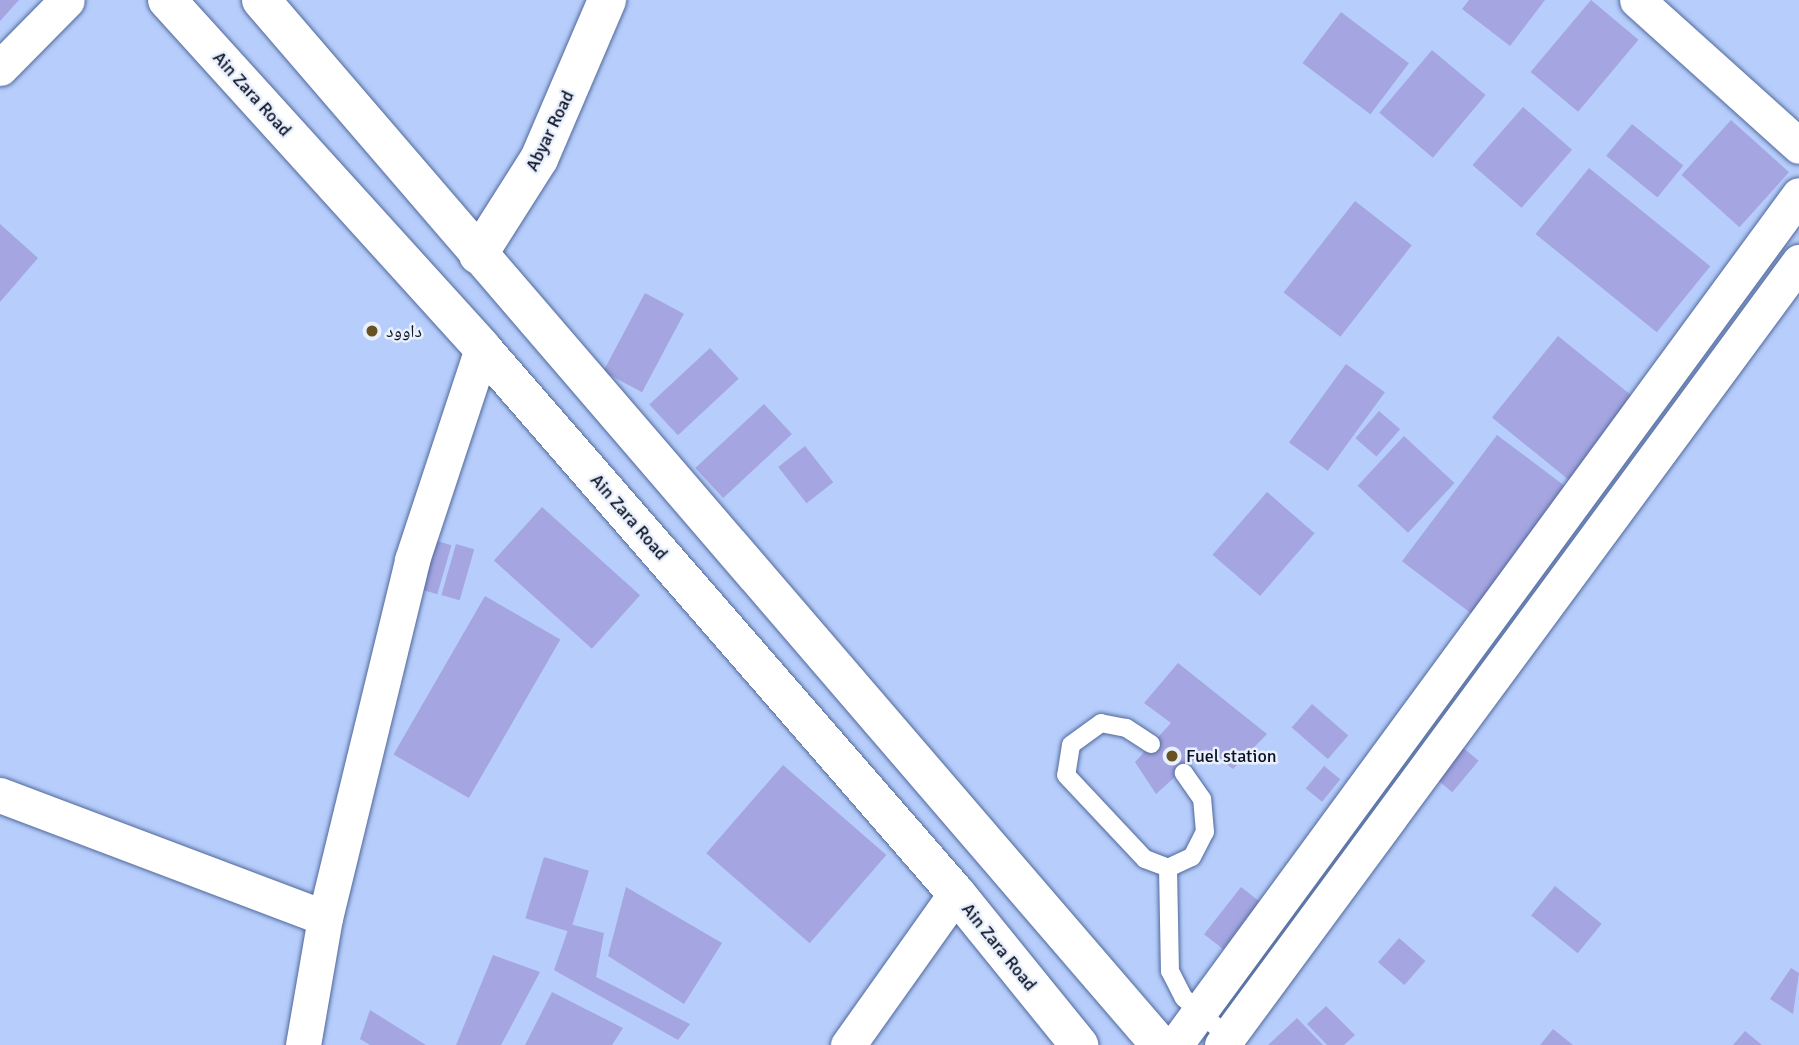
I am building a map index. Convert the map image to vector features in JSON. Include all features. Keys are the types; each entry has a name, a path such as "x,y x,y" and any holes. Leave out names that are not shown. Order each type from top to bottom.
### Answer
{"main road":[{"name":"Ain Zara Road","path":"167,0 482,348 956,893 1079,1045"},
{"path":"261,0 1160,1045"},
{"name":"Abyar Road","path":"478,255 539,159 607,0"}],"street":[{"path":"0,68 67,0"},
{"path":"1637,0 1799,146"},
{"path":"1175,1045 1799,195"},
{"path":"1225,1041 1799,262"},
{"path":"303,1045 325,918 415,548 482,348"},
{"path":"0,795 325,918"},
{"path":"848,1045 956,893"}],"lane":[{"path":"1151,744 1126,728 1101,723 1071,746 1066,775 1135,849 1168,869"},
{"path":"1168,869 1192,857 1205,832 1202,799 1184,773"},
{"path":"1168,869 1170,971 1199,1013 1225,1041"}],"building":[{"path":"0,0 19,0 0,21"},
{"path":"1469,0 1545,0 1510,46 1462,9"},
{"path":"1591,0 1638,40 1578,112 1531,72"},
{"path":"1341,12 1409,63 1370,114 1302,63"},
{"path":"1432,50 1486,95 1433,158 1379,113"},
{"path":"1523,107 1572,150 1522,208 1472,165"},
{"path":"1731,120 1789,172 1739,227 1681,175"},
{"path":"1632,124 1683,166 1657,197 1606,156"},
{"path":"1589,168 1710,266 1657,332 1536,234"},
{"path":"1355,201 1412,245 1340,337 1284,292"},
{"path":"0,224 38,258 0,302"},
{"path":"645,293 684,314 642,392 603,372"},
{"path":"1558,336 1636,400 1570,481 1492,418"},
{"path":"710,348 739,379 678,435 649,405"},
{"path":"1346,364 1385,392 1328,471 1289,442"},
{"path":"764,404 792,434 723,498 695,468"},
{"path":"1379,411 1400,429 1377,457 1355,438"},
{"path":"1497,435 1568,489 1473,615 1402,561"},
{"path":"1404,436 1454,483 1408,533 1358,486"},
{"path":"805,446 833,482 807,503 778,467"},
{"path":"1267,492 1315,533 1260,596 1213,555"},
{"path":"542,507 640,595 592,649 494,561"},
{"path":"437,541 451,545 437,594 423,590"},
{"path":"456,544 474,549 460,600 441,595"},
{"path":"485,596 560,640 469,798 394,754"},
{"path":"1178,663 1267,734 1233,769 1206,749 1156,794 1135,762 1171,723 1144,703"},
{"path":"1312,704 1348,735 1328,759 1292,727"},
{"path":"1461,746 1479,761 1452,792 1435,777"},
{"path":"783,765 886,855 810,943 706,853"},
{"path":"1324,766 1340,779 1322,802 1306,789"},
{"path":"544,857 589,871 570,932 525,918"},
{"path":"1555,886 1602,924 1578,953 1531,916"},
{"path":"626,887 722,943 684,1004 608,956"},
{"path":"1241,887 1260,902 1223,949 1204,934"},
{"path":"570,924 604,933 596,977 690,1024 678,1040 554,970"},
{"path":"1399,938 1425,961 1404,985 1378,962"},
{"path":"493,955 540,972 501,1045 456,1045"},
{"path":"1791,968 1799,973 1793,1014 1770,999"},
{"path":"552,992 623,1028 612,1045 525,1045"},
{"path":"1326,1006 1355,1035 1344,1045 1327,1045 1307,1024"},
{"path":"370,1010 426,1045 370,1045 360,1039"},
{"path":"1297,1018 1323,1045 1268,1045"},
{"path":"1553,1029 1573,1045 1540,1045"},
{"path":"1745,1031 1762,1045 1733,1045"}],"place":[{"name":"داوود","path":"372,331"},
{"name":"Fuel station","path":"1172,756"}]}
